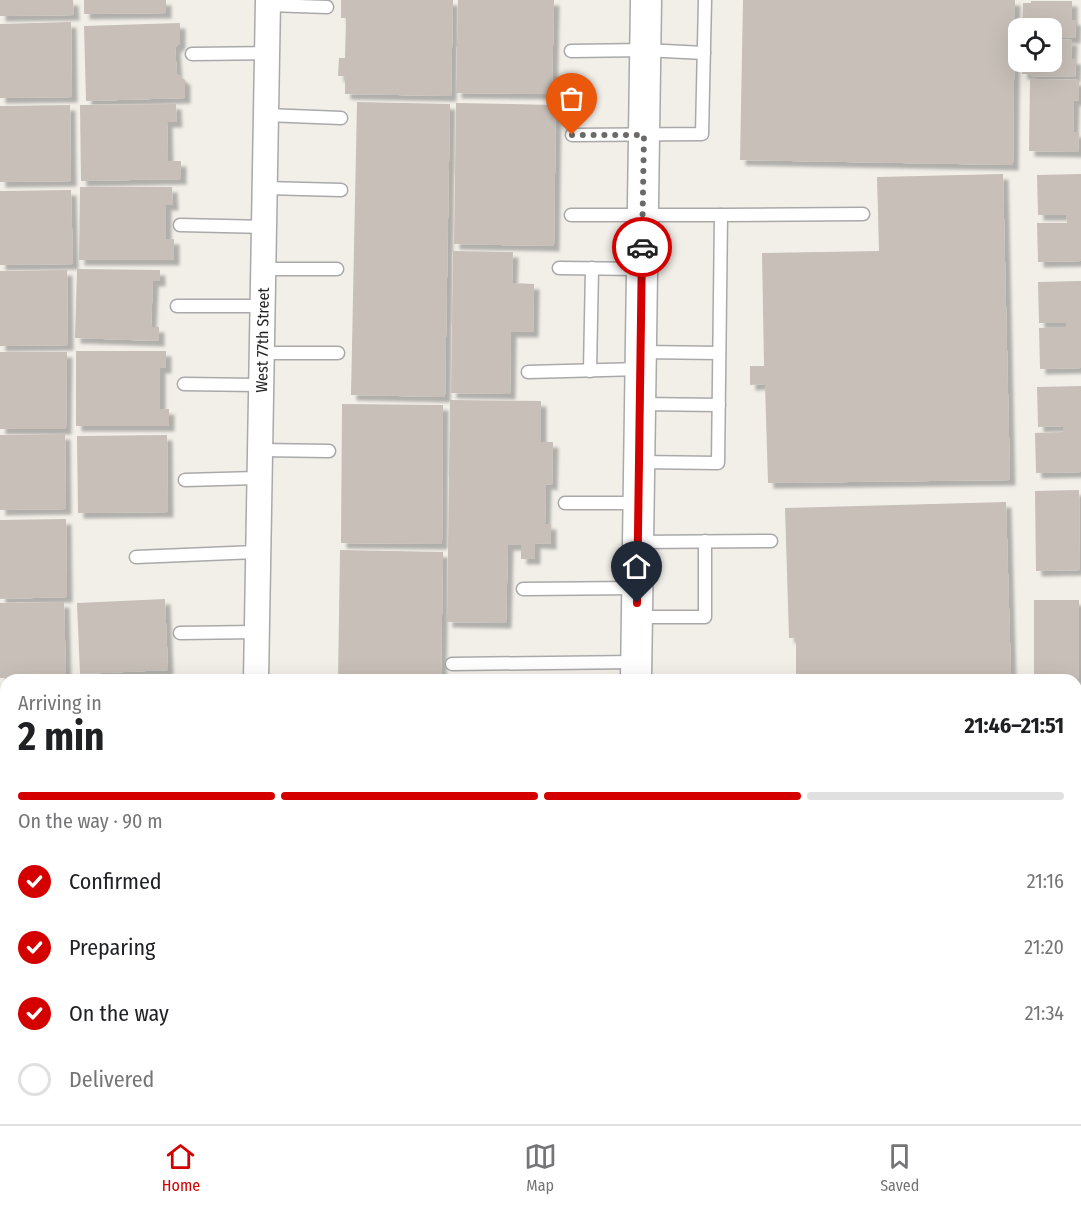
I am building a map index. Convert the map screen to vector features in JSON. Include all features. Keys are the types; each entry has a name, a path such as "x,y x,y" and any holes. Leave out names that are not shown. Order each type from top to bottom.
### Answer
{"street":[{"path":"637,671 646,0"},
{"name":"West 77th Street","path":"256,674 268,3"}],"lane":[{"path":"572,135 702,134 705,0"},
{"path":"268,3 327,6"},
{"path":"571,51 645,50 704,53"},
{"path":"192,54 267,53"},
{"path":"266,115 341,118"},
{"path":"265,188 341,190"},
{"path":"571,215 863,214"},
{"path":"639,462 718,463 721,215"},
{"path":"180,225 264,227"},
{"path":"559,268 642,269"},
{"path":"590,371 592,268"},
{"path":"263,269 337,269"},
{"path":"177,306 263,306"},
{"path":"262,353 338,353"},
{"path":"528,372 590,371 641,361 719,354"},
{"path":"184,384 261,385"},
{"path":"640,404 719,405"},
{"path":"260,450 329,450"},
{"path":"185,480 259,478"},
{"path":"565,503 639,503"},
{"path":"523,589 637,603 705,617 705,541"},
{"path":"638,542 771,541"},
{"path":"136,557 258,552"},
{"path":"180,633 257,632"},
{"path":"452,664 637,671"}],"building":[{"path":"0,0 73,0 74,15 0,16"},
{"path":"84,0 166,0 166,13 84,14"},
{"path":"341,0 453,0 451,96 345,94 345,76 338,76 339,58 345,58 346,18 341,18"},
{"path":"458,0 554,0 552,94 456,93"},
{"path":"743,0 1015,0 1015,18 1008,18 1008,72 1014,72 1013,165 740,160"},
{"path":"1031,1 1072,1 1072,20 1076,20 1075,38 1062,38 1062,18 1022,18 1023,3 1031,3"},
{"path":"71,22 72,97 0,98 0,24"},
{"path":"180,23 180,43 175,48 177,74 185,80 185,98 86,101 84,26"},
{"path":"1062,40 1072,40 1071,59 1076,59 1075,77 1022,74 1022,72 1062,72"},
{"path":"1030,79 1079,80 1079,101 1074,100 1073,132 1079,132 1078,152 1029,151"},
{"path":"357,102 450,104 445,397 351,395"},
{"path":"456,103 556,105 554,246 454,244"},
{"path":"176,104 177,122 167,122 168,161 181,161 181,179 81,181 80,105"},
{"path":"70,105 71,181 0,182 0,106"},
{"path":"1003,174 1010,480 768,483 765,384 750,385 750,366 764,366 762,253 879,251 877,177"},
{"path":"1081,174 1081,261 1038,262 1037,223 1067,223 1066,215 1038,215 1037,175"},
{"path":"80,187 172,187 173,205 166,205 166,239 174,239 174,260 79,260"},
{"path":"71,190 73,264 0,265 0,191"},
{"path":"453,251 513,252 512,283 534,284 533,332 511,332 510,394 451,393"},
{"path":"77,269 160,270 160,281 153,281 151,327 159,327 159,341 75,338"},
{"path":"67,270 68,345 0,346 0,271"},
{"path":"1081,281 1081,368 1040,369 1039,328 1066,328 1066,323 1039,323 1038,282"},
{"path":"76,351 166,351 166,368 160,368 160,409 169,409 169,426 76,426"},
{"path":"0,352 67,352 66,429 0,429"},
{"path":"1081,386 1081,472 1036,473 1035,433 1063,432 1063,426 1038,427 1037,387"},
{"path":"450,400 541,401 541,442 553,442 552,485 546,484 545,524 551,524 551,544 535,543 535,559 521,559 521,545 508,545 506,623 447,622"},
{"path":"342,404 443,405 442,544 341,543"},
{"path":"65,434 66,509 0,510 0,435"},
{"path":"167,435 168,512 78,513 77,436"},
{"path":"1079,490 1080,570 1036,571 1035,491"},
{"path":"1006,502 1011,674 796,674 796,638 789,638 785,508"},
{"path":"66,519 67,597 0,599 0,520"},
{"path":"340,550 443,552 441,674 338,674"},
{"path":"165,599 168,670 80,674 77,603"},
{"path":"1034,600 1079,600 1079,674 1034,674"},
{"path":"64,602 66,674 0,674 0,603"}],"way so far":[{"path":"572,135 644,135 642,247"}],"route":[{"path":"637,603 642,247"}]}
